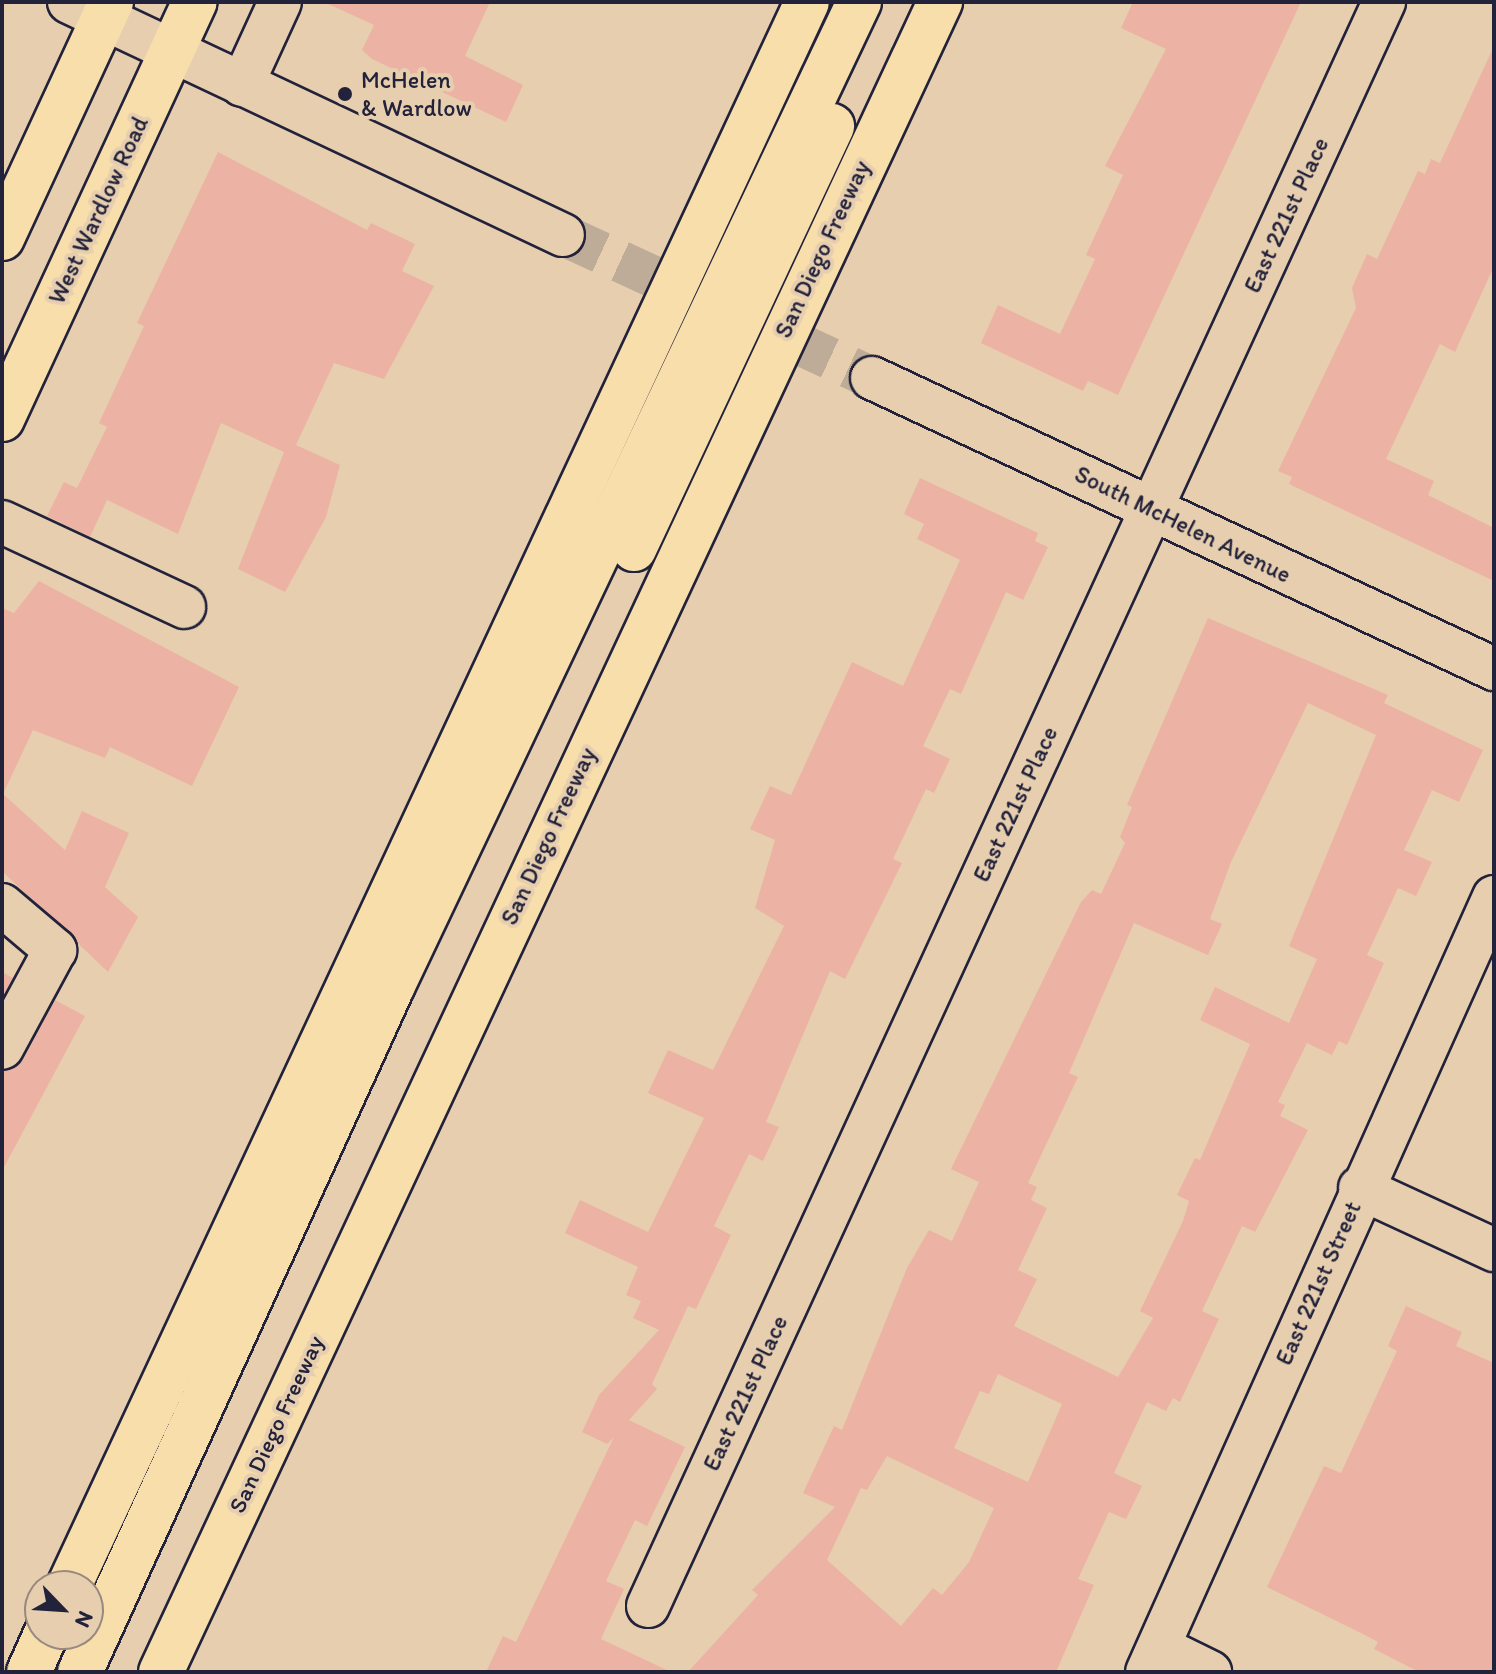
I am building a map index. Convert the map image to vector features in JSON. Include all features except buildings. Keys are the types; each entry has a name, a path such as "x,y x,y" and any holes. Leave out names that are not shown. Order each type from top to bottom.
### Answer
{"main road":[{"name":"West Wardlow Road","path":"2,419 195,2"},
{"path":"76,1570 807,2"},
{"path":"80,1672 392,987 859,2"},
{"path":"112,1672 434,968 891,2"},
{"name":"San Diego Freeway","path":"161,1672 940,2"},
{"path":"2,238 95,7"},
{"path":"29,1672 39,1650"}],"street":[{"path":"242,85 280,2"},
{"name":"East 221st Place","path":"648,1606 1384,2"},
{"path":"95,7 172,51 563,235"},
{"name":"South McHelen Avenue","path":"872,378 1149,511 1494,669"},
{"path":"2,522 184,607"},
{"name":"East 221st Street","path":"1153,1660 1360,1188 1494,897"},
{"path":"2,905 55,950 2,1048"},
{"path":"1360,1188 1494,1250"},
{"path":"1153,1660 1210,1672"}],"tunnel":[{"path":"563,235 872,378"}],"place":[{"name":"McHelen & Wardlow","path":"345,94"}]}
